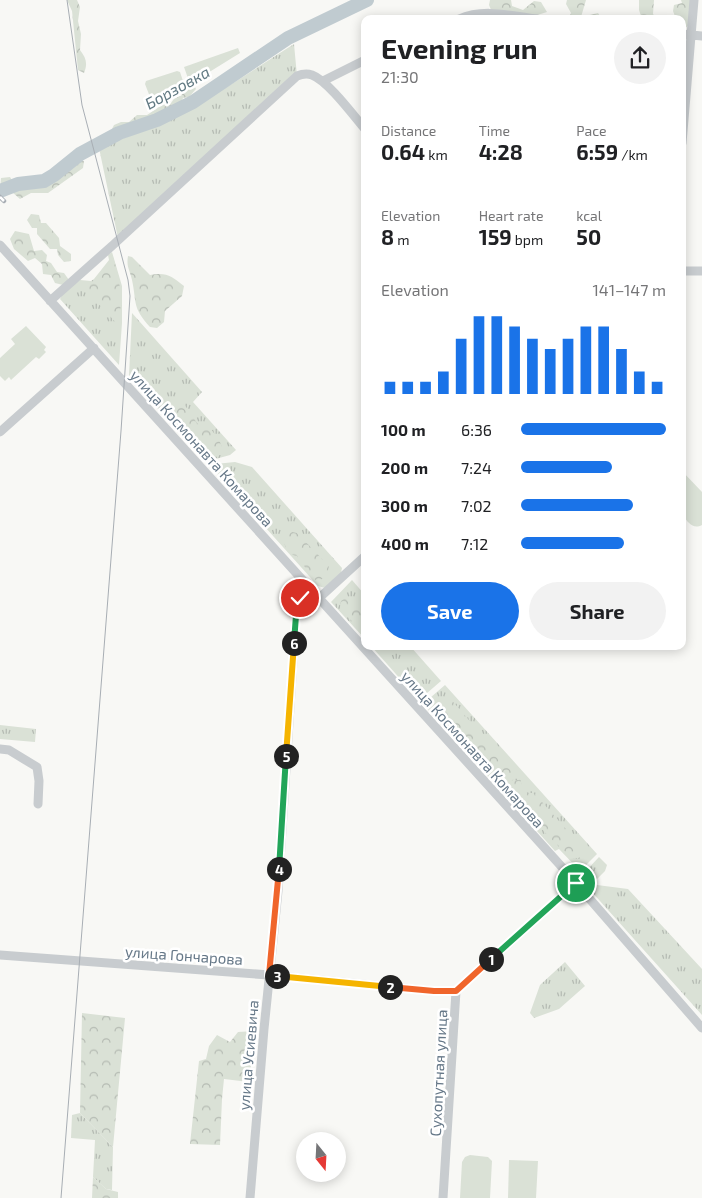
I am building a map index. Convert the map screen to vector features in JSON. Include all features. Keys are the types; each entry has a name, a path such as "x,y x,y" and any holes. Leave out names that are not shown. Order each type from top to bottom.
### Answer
{"street":[{"path":"686,57 687,35 694,0"},
{"path":"468,15 472,13 486,13 503,15"},
{"path":"687,35 702,36"},
{"path":"323,81 361,62"},
{"path":"50,301 114,245 297,76 304,73 323,81 361,124"},
{"name":"улица Космонавта Комарова","path":"0,245 361,646"},
{"path":"686,271 702,272"},
{"path":"0,432 94,348"},
{"path":"318,599 361,560"},
{"name":"улица Усиевича","path":"250,1198 278,890 296,615 300,598 309,588"},
{"name":"улица Космонавта Комарова","path":"364,650 576,883 702,1028"},
{"path":"0,749 9,750 37,767 39,781 38,804"},
{"name":"Сухопутная улица","path":"443,1198 456,991 576,883"},
{"name":"улица Гончарова","path":"0,955 269,975 434,991 456,991"}],"green space":[{"path":"67,0 77,0 80,7 78,21 81,34 80,50 86,63 84,73 78,70 72,11"},
{"path":"490,0 511,0 512,6 523,10 534,1 541,2 547,12 537,15 515,15 492,12 489,5"},
{"path":"567,0 586,0 582,15 570,15 571,13 566,4"},
{"path":"639,0 654,0 654,15 641,15"},
{"path":"681,0 691,0 690,24 686,27 686,15 674,15 673,11 674,5 682,3"},
{"path":"294,44 297,76 118,238 99,148 152,127 195,106"},
{"path":"238,48 240,53 190,84 184,67"},
{"path":"177,71 180,72 184,84 183,87 153,98 150,97 145,84 146,81"},
{"path":"194,85 196,89 189,97 183,98 180,105 172,105 165,112 148,116 145,121 129,124 119,129 112,129 114,125 121,122 129,122 137,115 147,115 162,105 171,103 176,96 181,96 187,86"},
{"path":"77,161 84,161 83,168 48,193 31,193 20,199 12,192 2,192 0,190 1,178 10,177 17,188 24,185 46,185"},
{"path":"31,214 39,215 41,223 46,223 59,238 60,246 71,254 71,261 64,262 58,255 57,249 50,249 37,234 37,228 32,228 27,220"},
{"path":"15,231 29,234 34,251 42,250 47,255 46,261 51,263 57,272 64,273 69,280 63,285 55,283 51,275 43,274 42,264 35,258 28,261 14,249 10,239"},
{"path":"112,252 122,286 119,365 60,299 64,292 80,280 91,281 94,279 109,260 108,255"},
{"path":"128,256 132,257 150,275 161,274 168,276 184,286 182,296 165,311 164,322 157,328 150,327 140,315 128,266"},
{"path":"113,257 120,291 119,326 85,289"},
{"path":"132,313 202,392 193,402 236,450 230,455 212,460 186,432 181,434 175,427 177,420 164,406 158,409 129,376"},
{"path":"26,326 46,347 44,350 46,352 39,359 36,357 11,380 9,377 5,381 0,376 0,358 15,344 11,339"},
{"path":"177,404 183,404 198,424 207,425 220,441 223,453 216,457 180,422 173,408"},
{"path":"235,462 252,467 342,568 341,573 325,588 318,586 211,467 215,464"},
{"path":"686,475 702,492 702,525 696,527 686,519"},
{"path":"292,532 297,533 329,566 327,577 317,581 297,556 289,552 285,547 283,537"},
{"path":"352,580 361,590 361,635 331,602"},
{"path":"347,597 353,598 361,606 361,632 340,607 341,601"},
{"path":"375,650 414,650 441,681 419,700"},
{"path":"445,685 597,854 580,871 559,849 555,851 423,704"},
{"path":"448,696 509,766 512,773 509,777 502,778 495,768 491,767 489,776 484,772 472,754 433,711 436,704"},
{"path":"0,725 36,729 35,742 0,739"},
{"path":"520,780 523,787 520,795 512,798 501,789 507,782"},
{"path":"529,793 534,793 583,848 584,853 582,857 573,859 548,836 521,803 522,797"},
{"path":"599,857 607,865 605,871 591,885 582,875"},
{"path":"597,885 628,889 702,969 702,1015 591,891"},
{"path":"565,962 585,986 559,1009 534,1018 530,1013 540,985"},
{"path":"82,1013 125,1018 113,1147 80,1113"},
{"path":"255,1031 249,1082 224,1079 220,1145 190,1144 199,1061 206,1059 209,1046 217,1035 230,1042 238,1032"},
{"path":"80,1113 113,1147 112,1190 106,1189 93,1177 95,1140 71,1138 72,1115"},
{"path":"470,1155 488,1157 492,1161 490,1198 460,1198 462,1162 465,1157"},
{"path":"509,1160 538,1161 536,1198 508,1198"},
{"path":"93,1177 106,1189 118,1192 118,1198 92,1198"}],"waterway":[{"name":"Борзовка","path":"0,191 18,184 44,181 80,154 119,133 157,120 193,102 288,38 367,0"}],"tram line":[{"path":"61,1198 130,296 128,280 82,105 67,0"}],"railway":[{"path":"0,197 4,201"}],"route":[{"path":"300,598 296,615 278,890 269,975 434,991 456,991 576,883"}]}
